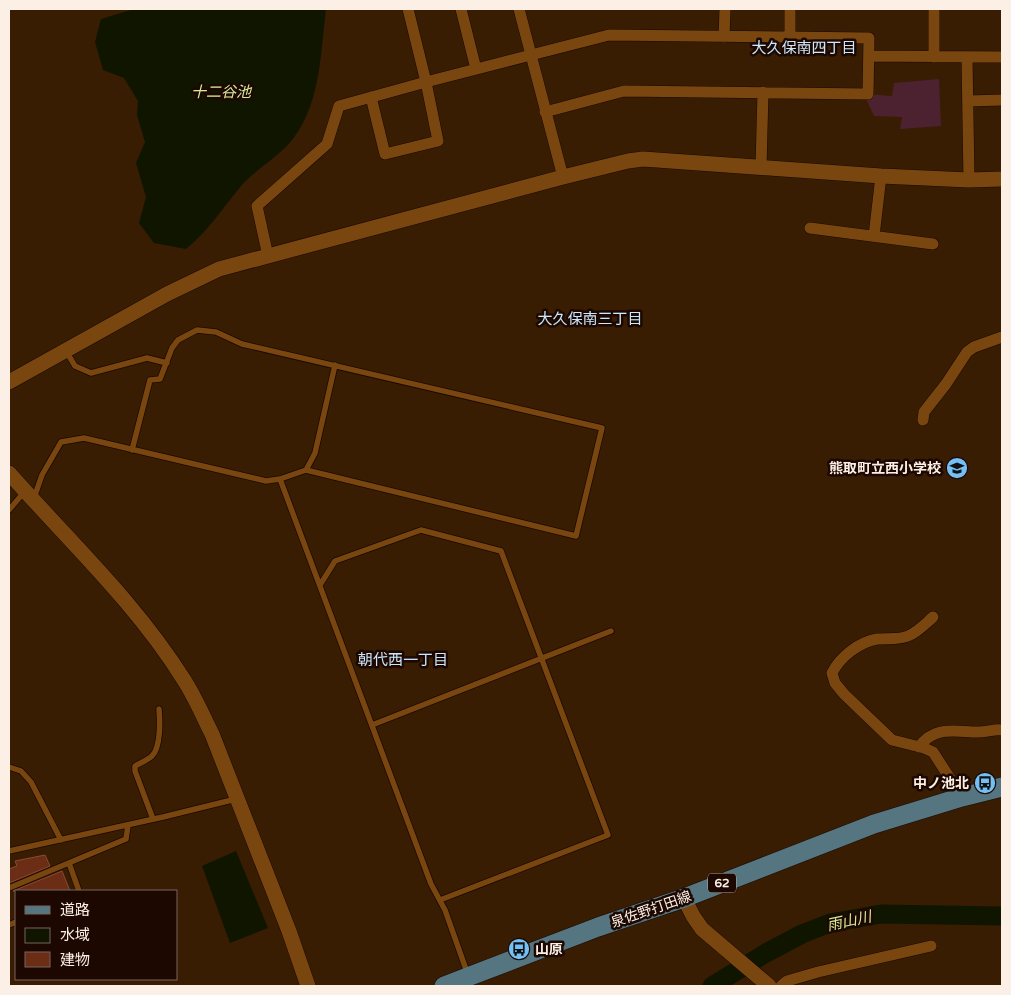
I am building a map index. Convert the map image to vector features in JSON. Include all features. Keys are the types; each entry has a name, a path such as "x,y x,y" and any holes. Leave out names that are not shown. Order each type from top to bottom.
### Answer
{"main road":[{"name":"泉佐野打田線","path":"444,986 598,927 684,898 874,824 962,797 1002,787"}],"street":[{"path":"371,97 384,154 438,141 408,9"},
{"path":"461,9 476,69"},
{"path":"519,9 563,177"},
{"path":"724,36 725,9"},
{"path":"790,9 790,37"},
{"path":"934,9 934,56"},
{"path":"268,256 257,206 327,144 339,106 609,35 869,38 868,94 624,91 545,112"},
{"path":"869,56 1002,57"},
{"path":"967,58 969,180"},
{"path":"761,166 763,92"},
{"path":"968,101 1002,100"},
{"path":"9,382 167,294 219,269 563,177 643,159 881,176 969,180 1002,179"},
{"path":"874,236 881,176"},
{"path":"810,228 933,244"},
{"path":"923,420 924,412 946,384 967,352 974,347 1002,338"},
{"path":"9,473 141,620 172,662 198,703 289,931 308,986"},
{"path":"933,617 921,629 907,637 875,639 856,648 837,663 832,673 835,683 844,694 892,740 933,752 962,797"},
{"path":"919,747 925,739 948,730 980,732 994,729 1002,730"},
{"path":"684,898 702,929 769,986"},
{"path":"781,986 787,981 818,972 931,946"}],"lane":[{"path":"9,510 29,496 61,442 84,438 132,450 266,482 306,470 576,536 602,428 242,344 216,332 197,330 178,340 172,348 160,379 150,380 132,450"},
{"path":"66,350 75,366 91,372 147,358 166,363"},
{"path":"306,470 315,453 336,365"},
{"path":"280,479 431,884 445,910 468,977"},
{"path":"320,585 335,561 421,530 501,550 543,659 608,835 440,900"},
{"path":"372,725 611,631"},
{"path":"153,820 134,766 152,756 156,749 160,718 159,709"},
{"path":"9,767 21,770 31,782 61,840"},
{"path":"9,851 153,820 237,798"},
{"path":"9,888 126,839 128,825"},
{"path":"69,863 80,890"}],"shaded area":[{"path":"939,79 941,126 900,129 902,117 874,116 864,94 892,96 894,83"}],"water":[{"name":"十二谷池","path":"134,9 326,9 317,81 307,116 287,146 241,186 208,227 186,249 154,243 139,223 146,197 136,163 145,142 137,115 138,101 124,78 103,70 95,42 101,19"},
{"path":"236,851 268,928 230,943 202,866"}],"building":[{"path":"45,855 50,866 9,883 9,869 17,866 15,861"},
{"path":"62,871 70,890 15,890"}],"waterway":[{"name":"雨山川","path":"712,986 766,953 802,934 830,923 881,914 1002,916"}],"place":[{"name":"熊取町立西小学校","path":"957,468"},
{"name":"中ノ池北","path":"985,783"},
{"name":"山原","path":"519,949"}],"district":[{"name":"大久保南四丁目","path":"804,48"},
{"name":"大久保南三丁目","path":"590,319"},
{"name":"朝代西一丁目","path":"403,660"}]}
